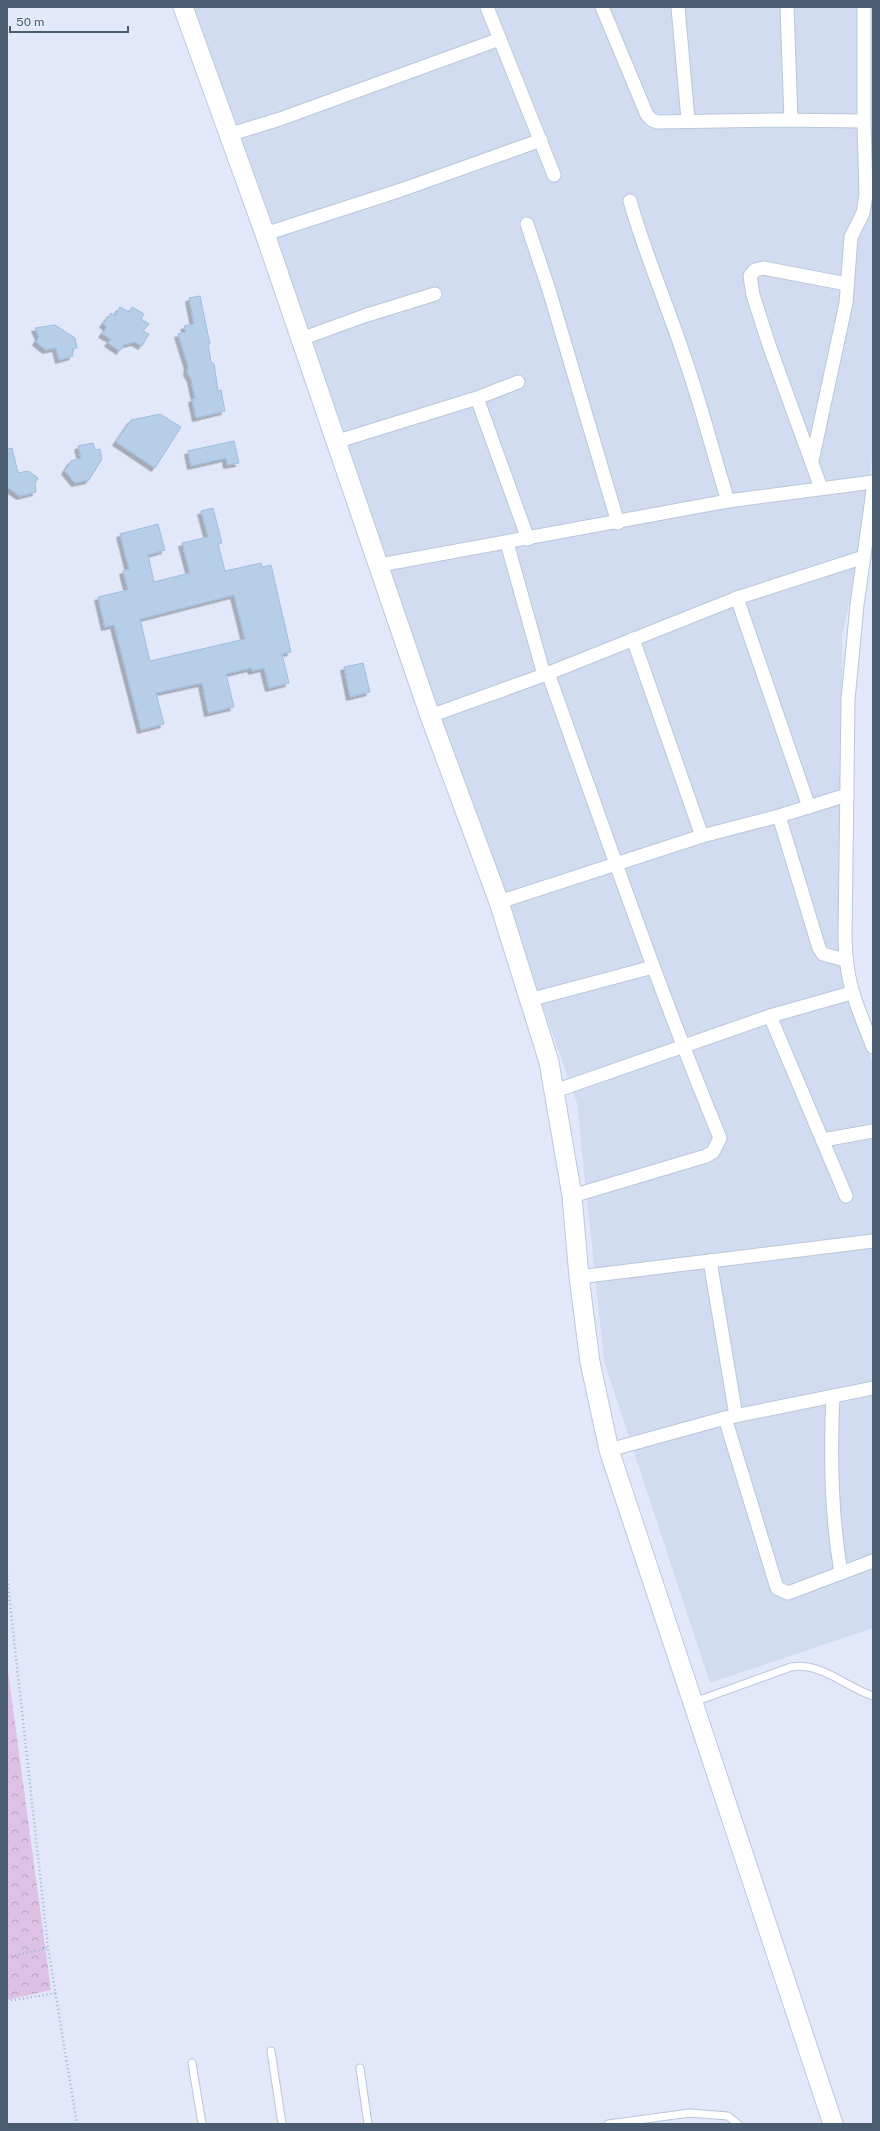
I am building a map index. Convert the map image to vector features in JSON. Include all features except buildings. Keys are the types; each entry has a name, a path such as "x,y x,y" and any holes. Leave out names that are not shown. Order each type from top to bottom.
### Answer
{"street":[{"path":"183,7 265,234 335,442 380,565 430,716 500,902 549,1062 555,1091 572,1196 579,1277 590,1362 609,1450 692,1703 753,1878 834,2124"},
{"path":"487,7 542,140 554,175"},
{"path":"602,7 630,76 650,119 658,122 688,120 864,121"},
{"path":"678,7 688,120"},
{"path":"787,7 791,120"},
{"path":"812,461 846,303 851,237 864,213 866,195 864,121 864,7"},
{"path":"228,135 280,119 500,39"},
{"path":"265,234 401,190 542,140"},
{"path":"630,201 640,237 662,289 685,359 728,501"},
{"path":"527,224 549,290 618,523"},
{"path":"821,488 769,345 753,295 750,276 755,270 763,268 847,284"},
{"path":"301,339 364,316 435,294"},
{"path":"335,442 477,398 518,382"},
{"path":"477,398 528,539"},
{"path":"380,565 618,523 728,501 873,482"},
{"path":"873,491 856,612 848,700 845,960 851,993 873,1047"},
{"path":"507,543 546,674 653,967 683,1047 720,1138 713,1152 706,1156 572,1196"},
{"path":"430,716 546,674 737,598 864,557"},
{"path":"737,598 809,807"},
{"path":"633,639 702,836"},
{"path":"500,902 702,836 779,816 847,795"},
{"path":"779,816 819,948 823,954 845,960"},
{"path":"529,1000 653,967"},
{"path":"555,1091 770,1016 851,993"},
{"path":"770,1016 846,1196"},
{"path":"823,1140 873,1131"},
{"path":"579,1277 873,1241"},
{"path":"710,1261 731,1417 777,1588 788,1593 873,1560"},
{"path":"609,1450 731,1417 873,1388"},
{"path":"833,1396 830,1456 834,1535 840,1573"}],"lane":[{"path":"692,1703 800,1665 818,1669 855,1689 873,1696"},
{"path":"271,2051 282,2124"},
{"path":"192,2063 202,2124"},
{"path":"360,2068 368,2124"},
{"path":"608,2124 690,2113 728,2116 738,2124"}],"path":[{"path":"7,1576 48,1948 57,1993 77,2124"},
{"path":"7,1957 48,1948"},
{"path":"7,2001 57,1993"}],"shaded area":[{"path":"188,7 873,7 873,451 856,573 842,635 843,949 873,1066 873,1628 710,1683 604,1361 577,1103"}],"green space":[{"path":"7,1664 51,1990 7,2000"}]}
